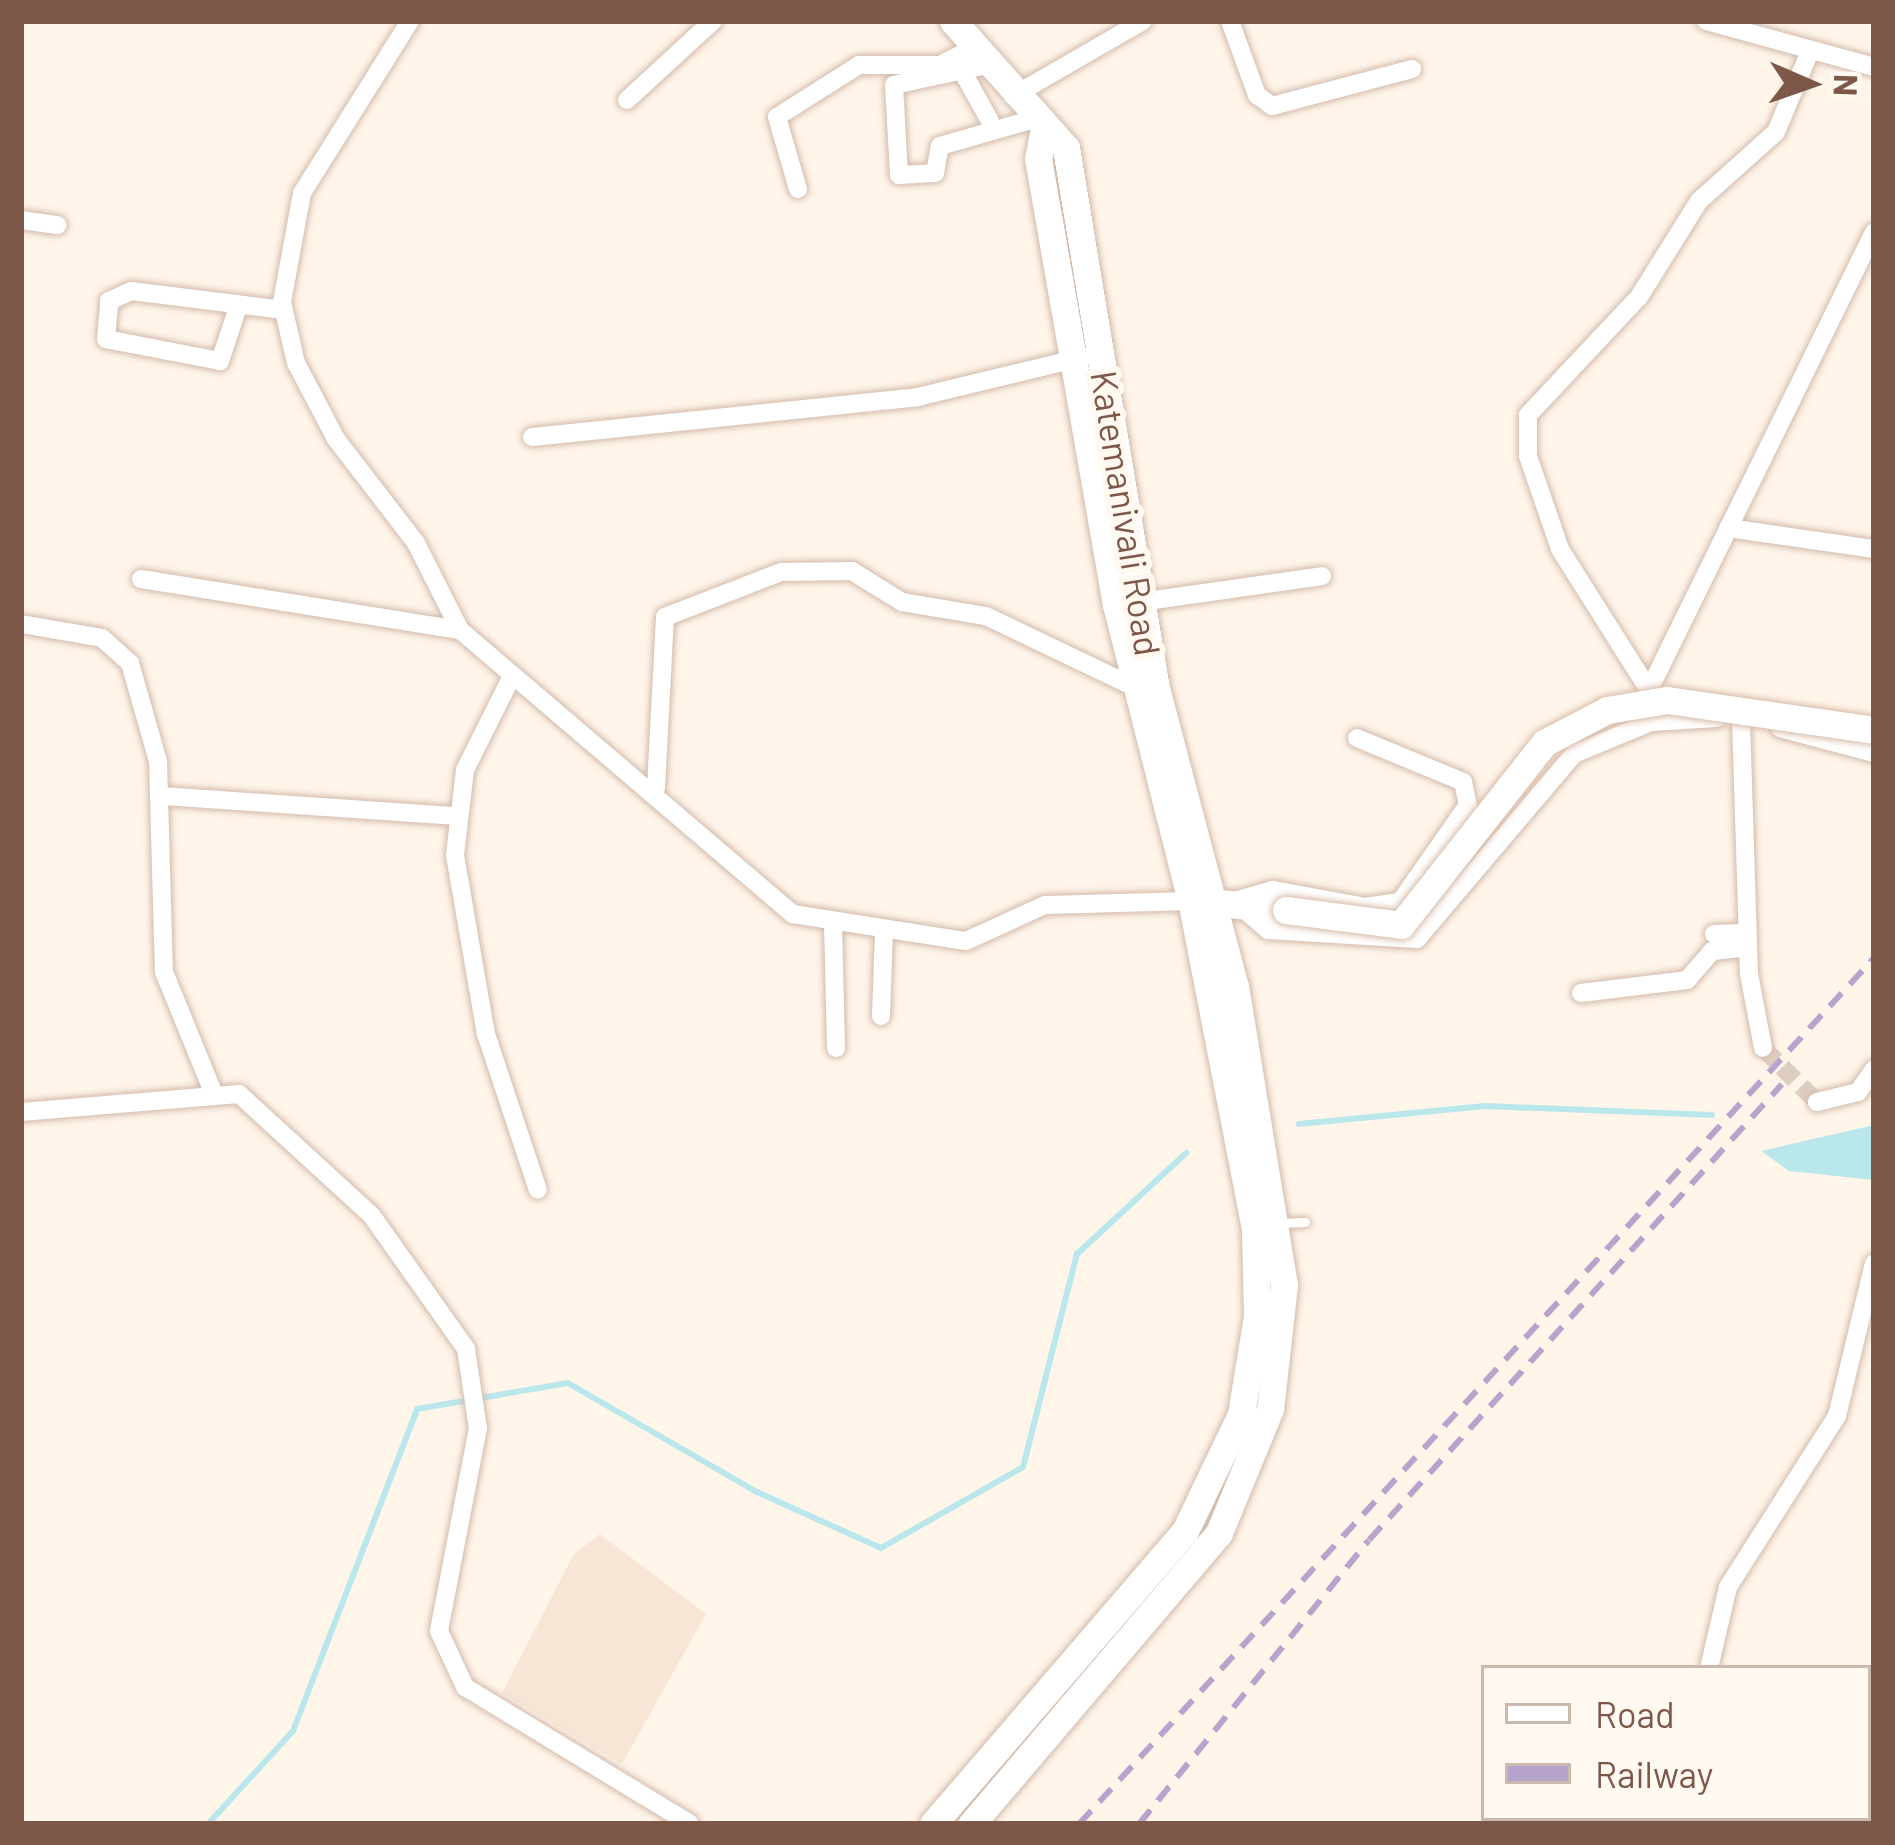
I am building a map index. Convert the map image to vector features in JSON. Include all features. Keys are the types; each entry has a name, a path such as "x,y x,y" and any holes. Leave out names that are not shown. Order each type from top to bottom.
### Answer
{"main road":[{"path":"935,21 967,45"},
{"name":"Katemanivali Road","path":"967,45 1066,148 1140,602 1214,902"},
{"name":"Katemanivali Road","path":"1039,124 1038,159 1132,686 1214,902"},
{"path":"933,1824 1251,1475 1270,1409 1280,1224 1243,1100 1214,902 1401,925 1544,742 1607,710 1667,700 1874,730"},
{"path":"971,1824 1196,1539"}],"street":[{"path":"410,21 302,193 284,250 284,310 296,363 336,439 416,543 460,630 656,788 776,906 833,923 966,941 1045,904 1214,902 1284,891 1389,908 1418,889 1468,792 1357,738"},
{"path":"627,100 713,21"},
{"path":"1013,96 1143,21"},
{"path":"1231,21 1257,95 1272,106 1412,69"},
{"path":"1706,21 1808,56 1874,67"},
{"path":"967,45 892,88 902,177 935,173 940,146 1039,124"},
{"path":"798,189 773,121 859,65 922,73 967,45"},
{"path":"967,45 990,121"},
{"path":"1651,722 1649,689 1560,549 1528,456 1528,415 1639,297 1699,200 1776,133 1808,56"},
{"path":"21,220 58,225"},
{"path":"1649,689 1874,232"},
{"path":"237,310 220,361 106,339 109,301 131,291 237,310 284,310"},
{"path":"532,437 917,397 1102,352"},
{"path":"1728,528 1874,549"},
{"path":"656,788 664,617 781,572 852,571 902,602 986,616 1132,686"},
{"path":"1140,602 1322,576"},
{"path":"142,579 460,630"},
{"path":"21,624 116,646 147,708 162,796 154,884 164,972 213,1092"},
{"path":"512,676 455,816 486,1034 538,1190"},
{"path":"1214,902 1268,930 1418,939 1574,754 1651,722 1741,720 1874,753"},
{"path":"1741,720 1747,940 1763,1048"},
{"path":"162,796 455,816"},
{"path":"833,923 836,1048"},
{"path":"881,1016 884,930"},
{"path":"1714,934 1747,940"},
{"path":"1581,993 1687,980 1712,951 1747,940"},
{"path":"1817,1102 1858,1092 1874,1069"},
{"path":"21,1112 213,1092 239,1094 325,1167 466,1349 478,1428 439,1631 465,1687 690,1824"},
{"path":"1710,1665 1728,1587 1837,1416 1874,1263"}],"shaded area":[{"path":"600,1534 706,1614 622,1764 502,1693 574,1554"}],"water":[{"path":"1874,1125 1874,1180 1789,1171 1761,1151"},
{"path":"1874,1660 1874,1824 1856,1824 1871,1821"}],"waterway":[{"path":"1299,1124 1485,1106 1712,1115"},
{"path":"208,1824 293,1731 417,1409 568,1383 757,1492 881,1548 1023,1467 1077,1254 1186,1153"}],"tunnel":[{"path":"1763,1048 1817,1102"}],"railway":[{"path":"1079,1824 1874,958"},
{"path":"1139,1824 1369,1540 1782,1084"}]}
